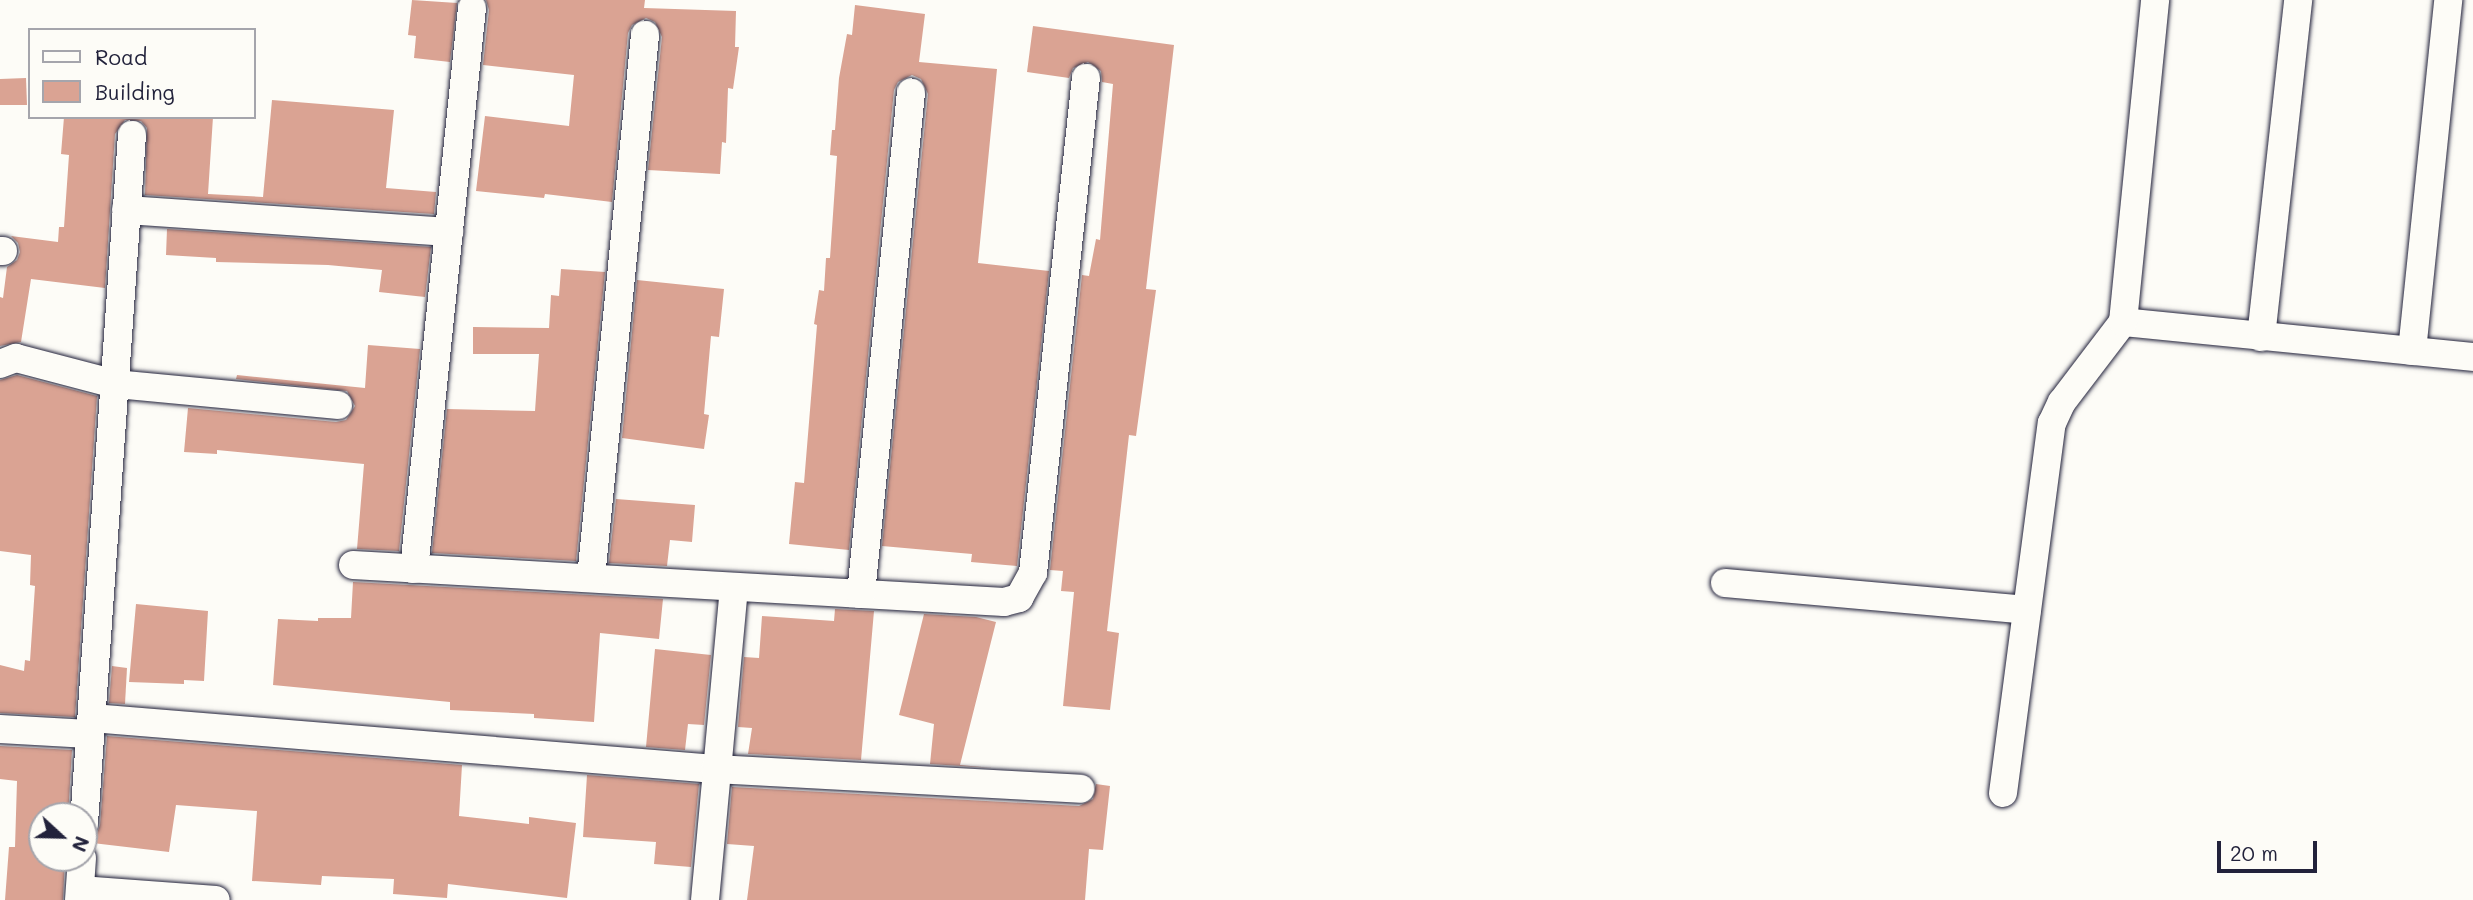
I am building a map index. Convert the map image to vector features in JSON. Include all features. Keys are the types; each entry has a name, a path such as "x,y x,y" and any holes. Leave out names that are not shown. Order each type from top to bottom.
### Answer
{"street":[{"path":"2003,793 2052,423 2062,402 2123,322 2155,0"},
{"path":"2261,337 2298,0"},
{"path":"2412,351 2448,0"},
{"path":"414,569 472,8"},
{"path":"592,578 645,35"},
{"path":"353,565 1004,602 1019,598 1033,573 1086,78"},
{"path":"861,594 911,92"},
{"path":"85,802 132,135"},
{"path":"126,210 449,232"},
{"path":"2123,322 2473,357"},
{"path":"0,364 16,358 115,384 338,405"},
{"path":"1724,583 2027,610"},
{"path":"705,900 715,769 734,587"},
{"path":"0,729 90,726 715,769 1080,789"},
{"path":"81,872 80,895 216,900"}],"building":[{"path":"412,0 457,3 450,62 414,58 416,36 408,35"},
{"path":"486,0 645,0 644,8 736,11 735,47 739,47 733,89 728,88 726,143 722,142 720,174 648,170 662,37 655,22 646,18 632,25 628,33 612,202 545,194 544,198 476,191 485,116 569,126 574,75 483,65 489,10"},
{"path":"855,5 925,14 919,62 997,69 978,263 1049,271 1017,566 971,562 972,554 882,546 928,94 921,79 912,75 898,82 894,90 849,550 789,544 795,482 804,483 817,325 814,324 819,290 824,291 826,258 830,258 837,156 830,155 832,130 835,130 839,78 847,34 852,35"},
{"path":"1033,26 1174,45 1146,289 1156,290 1136,436 1129,435 1107,631 1119,633 1110,710 1063,706 1074,592 1061,591 1063,571 1050,570 1082,275 1089,276 1096,239 1100,240 1113,84 1102,82 1101,71 1088,62 1073,68 1069,78 1027,72"},
{"path":"26,78 27,105 0,105 0,79"},
{"path":"272,100 394,110 386,188 436,192 434,214 145,195 147,128 141,121 125,120 115,134 105,288 31,279 21,342 0,346 0,297 3,298 7,267 17,260 20,252 18,243 11,236 58,242 59,227 64,227 69,155 61,154 64,119 213,119 208,194 263,197"},
{"path":"167,229 431,247 425,297 379,292 382,270 328,265 216,262 216,258 166,255"},
{"path":"561,269 605,272 576,561 432,553 447,409 535,411 539,354 473,354 473,327 549,328 551,295 559,296"},
{"path":"637,280 724,289 719,337 711,336 704,414 709,415 704,449 622,438"},
{"path":"368,345 420,349 399,551 357,549 364,464 217,450 217,454 184,452 188,408 336,422 346,420 355,406 347,391 236,379 237,375 365,388"},
{"path":"17,375 97,396 75,717 0,713 0,665 24,671 25,660 30,661 35,586 30,585 31,555 0,551 0,380"},
{"path":"616,499 695,505 692,542 670,540 667,566 609,563"},
{"path":"353,582 663,599 659,639 600,633 594,722 534,718 534,714 450,710 450,702 273,685 278,619 318,621 318,618 351,618"},
{"path":"136,604 208,611 204,681 184,680 184,684 129,682"},
{"path":"835,609 874,611 861,760 748,754 752,728 738,727 744,657 759,658 762,616 834,621"},
{"path":"924,614 976,617 996,622 960,765 993,768 930,764 934,724 899,715"},
{"path":"655,649 711,655 704,725 688,724 685,750 646,747"},
{"path":"112,666 127,668 125,704 109,703"},
{"path":"107,736 462,765 459,816 529,824 529,817 576,823 567,898 448,884 447,898 393,894 394,879 322,876 321,885 252,881 257,811 176,805 169,852 98,844"},
{"path":"0,746 72,750 69,802 28,802 28,872 64,872 63,900 5,900 9,847 15,847 17,781 0,779"},
{"path":"587,775 699,784 691,867 654,864 656,842 583,837"},
{"path":"1096,784 1110,786 1103,850 1089,849 1085,900 747,900 754,846 727,844 732,787 1079,806 1093,799"}]}
